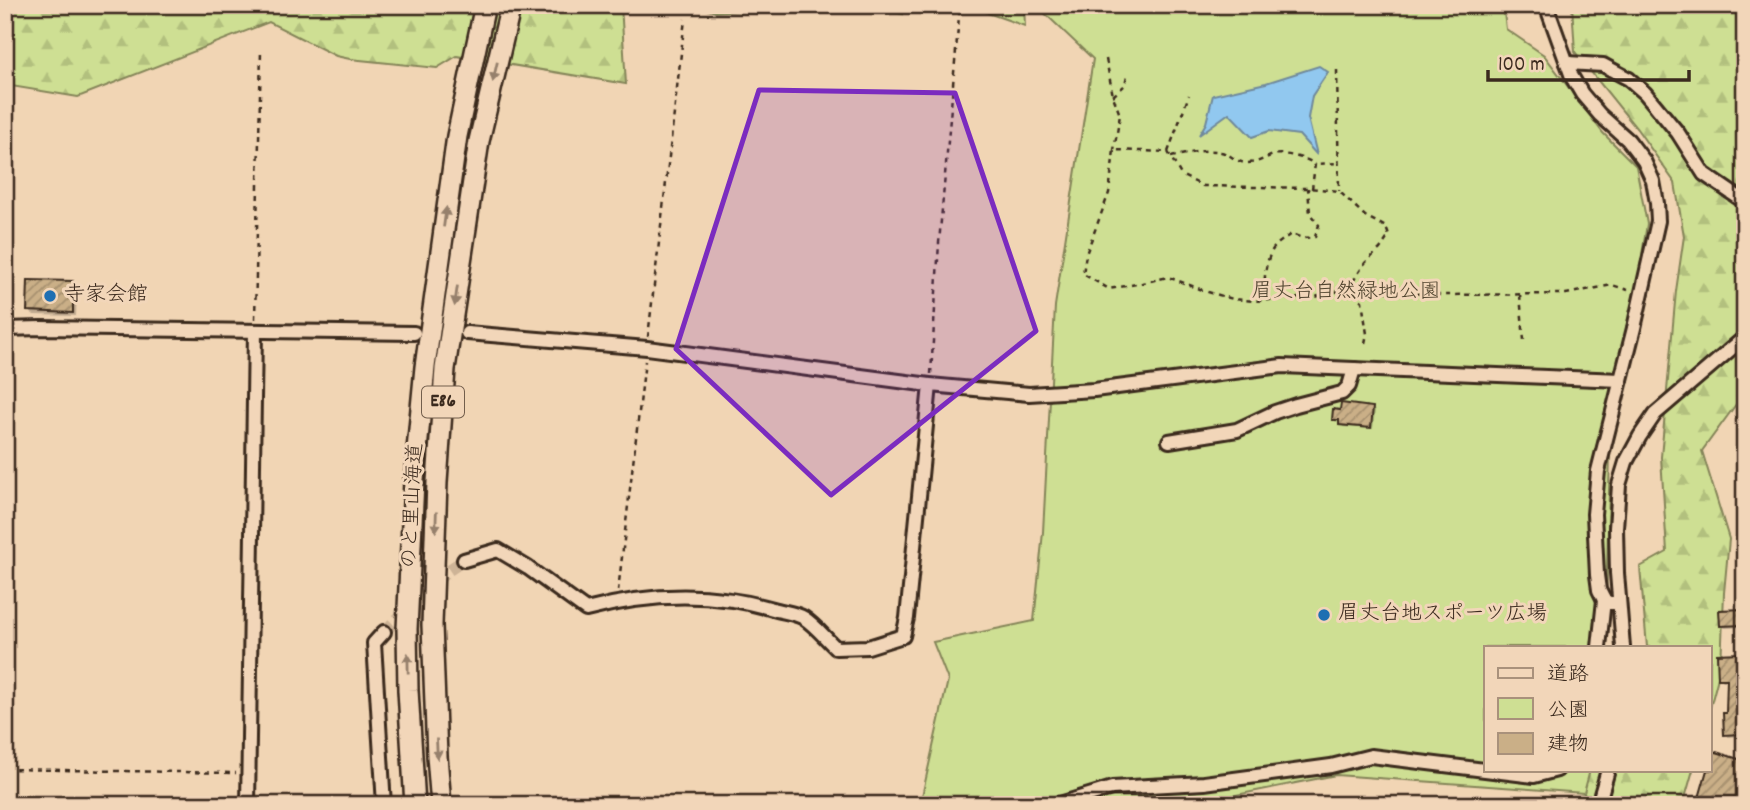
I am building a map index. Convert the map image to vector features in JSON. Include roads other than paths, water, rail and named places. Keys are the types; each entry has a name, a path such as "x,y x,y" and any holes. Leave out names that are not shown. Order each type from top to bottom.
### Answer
{"highway":[{"name":"のと里山海道","path":"415,805 407,629 414,481 425,367 457,136 485,5"},
{"name":"のと里山海道","path":"441,805 432,625 437,482 445,369 479,141 511,5"}],"street":[{"path":"1546,5 1572,77 1600,115 1628,140 1644,161 1653,181 1657,202 1658,221 1598,471 1594,514 1597,575 1599,590 1604,600 1599,646"},
{"path":"1567,63 1603,65 1629,79 1645,93 1678,133 1704,174 1745,202"},
{"path":"5,329 414,333"},
{"path":"248,805 255,331"},
{"path":"467,333 647,348 930,385 1029,394 1094,390 1282,366 1621,380"},
{"path":"1623,646 1616,528 1619,485 1626,462 1655,414 1745,337"},
{"path":"1169,441 1237,430 1275,412 1342,393 1349,386 1354,369"},
{"path":"464,560 498,550 586,610 617,601 669,595 705,596 768,607 803,617 836,648 868,648 903,636 930,385"},
{"path":"1604,600 1619,603"},
{"path":"384,632 374,643 384,805"},
{"path":"1056,805 1112,788 1217,782 1332,766 1371,756 1484,770"},
{"path":"1501,772 1534,776 1549,772"},
{"path":"1598,805 1607,772"}],"water":[{"path":"1319,66 1328,72 1312,96 1308,118 1317,155 1299,135 1269,131 1252,137 1229,113 1199,135 1206,123 1213,95 1266,83"}],"tunnel":[{"path":"384,632 446,572 464,560"}],"place":[{"name":"寺家会館","path":"50,296"},
{"name":"眉丈台地スポーツ広場","path":"1324,615"}],"park label":[{"name":"眉丈台自然緑地公園","path":"1346,293"}]}
